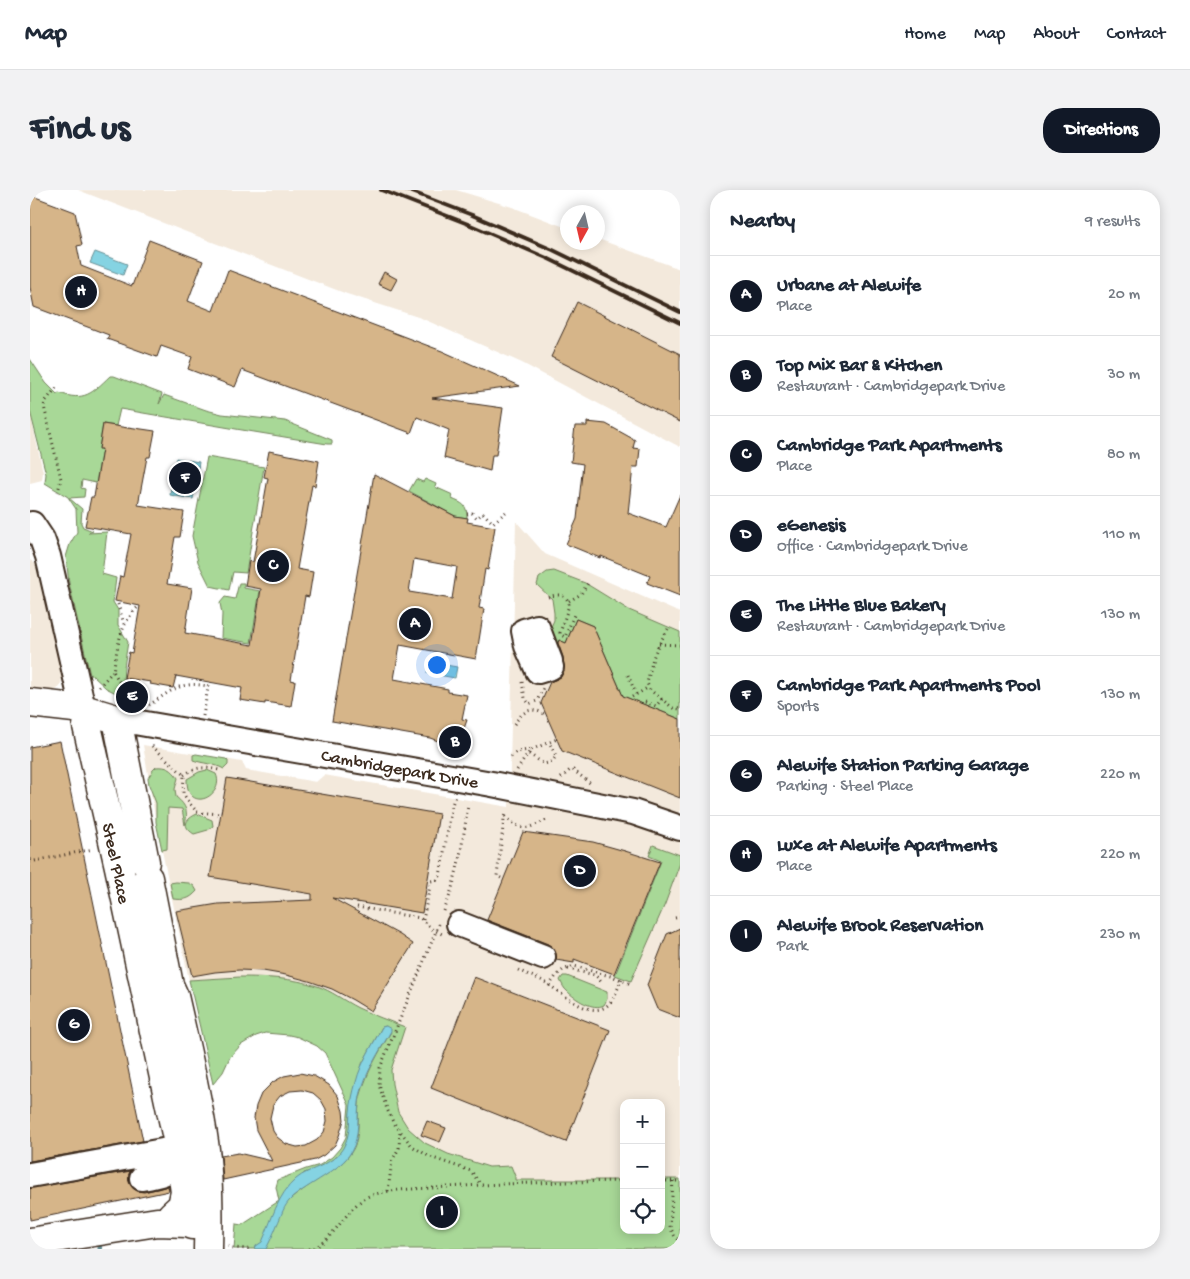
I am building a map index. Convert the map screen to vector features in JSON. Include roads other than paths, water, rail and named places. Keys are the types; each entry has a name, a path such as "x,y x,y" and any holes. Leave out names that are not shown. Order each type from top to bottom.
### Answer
{"main road":[{"name":"Cambridgepark Drive","path":"30,703 85,717"},
{"name":"Cambridgepark Drive","path":"30,722 125,711"},
{"name":"Steel Place","path":"125,711 146,870 169,985 174,996 196,1094 203,1135 215,1240"},
{"name":"Steel Place","path":"85,717 180,1155 185,1192 170,1214"},
{"path":"30,1242 170,1214 198,1228 215,1240"}],"street":[{"name":"Steel Place","path":"32,524 42,539 48,556 85,717"},
{"name":"Cambridgepark Drive","path":"125,711 633,812 680,828"},
{"path":"447,925 544,957"},
{"path":"30,1175 180,1155"},
{"path":"142,1178 169,1171 180,1155"}],"water":[{"path":"95,252 127,264 123,275 90,263"},
{"path":"176,458 199,462 193,499 170,495"},
{"path":"429,662 457,667 455,678 427,673"},
{"path":"386,1026 391,1031 362,1087 356,1139 351,1152 340,1165 289,1201 266,1249 255,1249 262,1242 276,1208 289,1185 302,1175 333,1159 343,1148 348,1135 352,1101 358,1075 382,1027"}],"railway":[{"path":"381,190 468,224 549,259 680,323"},
{"path":"407,190 472,215 553,250 680,312"}],"place":[{"name":"Luxe at Alewife Apartments","path":"81,292"},
{"name":"Cambridge Park Apartments Pool","path":"185,478"},
{"name":"Cambridge Park Apartments","path":"273,566"},
{"name":"Urbane at Alewife","path":"415,624"},
{"name":"The Little Blue Bakery","path":"132,697"},
{"name":"Top Mix Bar & Kitchen","path":"455,742"},
{"name":"eGenesis","path":"580,871"},
{"name":"Alewife Station Parking Garage","path":"74,1025"},
{"name":"Alewife Brook Reservation","path":"442,1212"}]}
